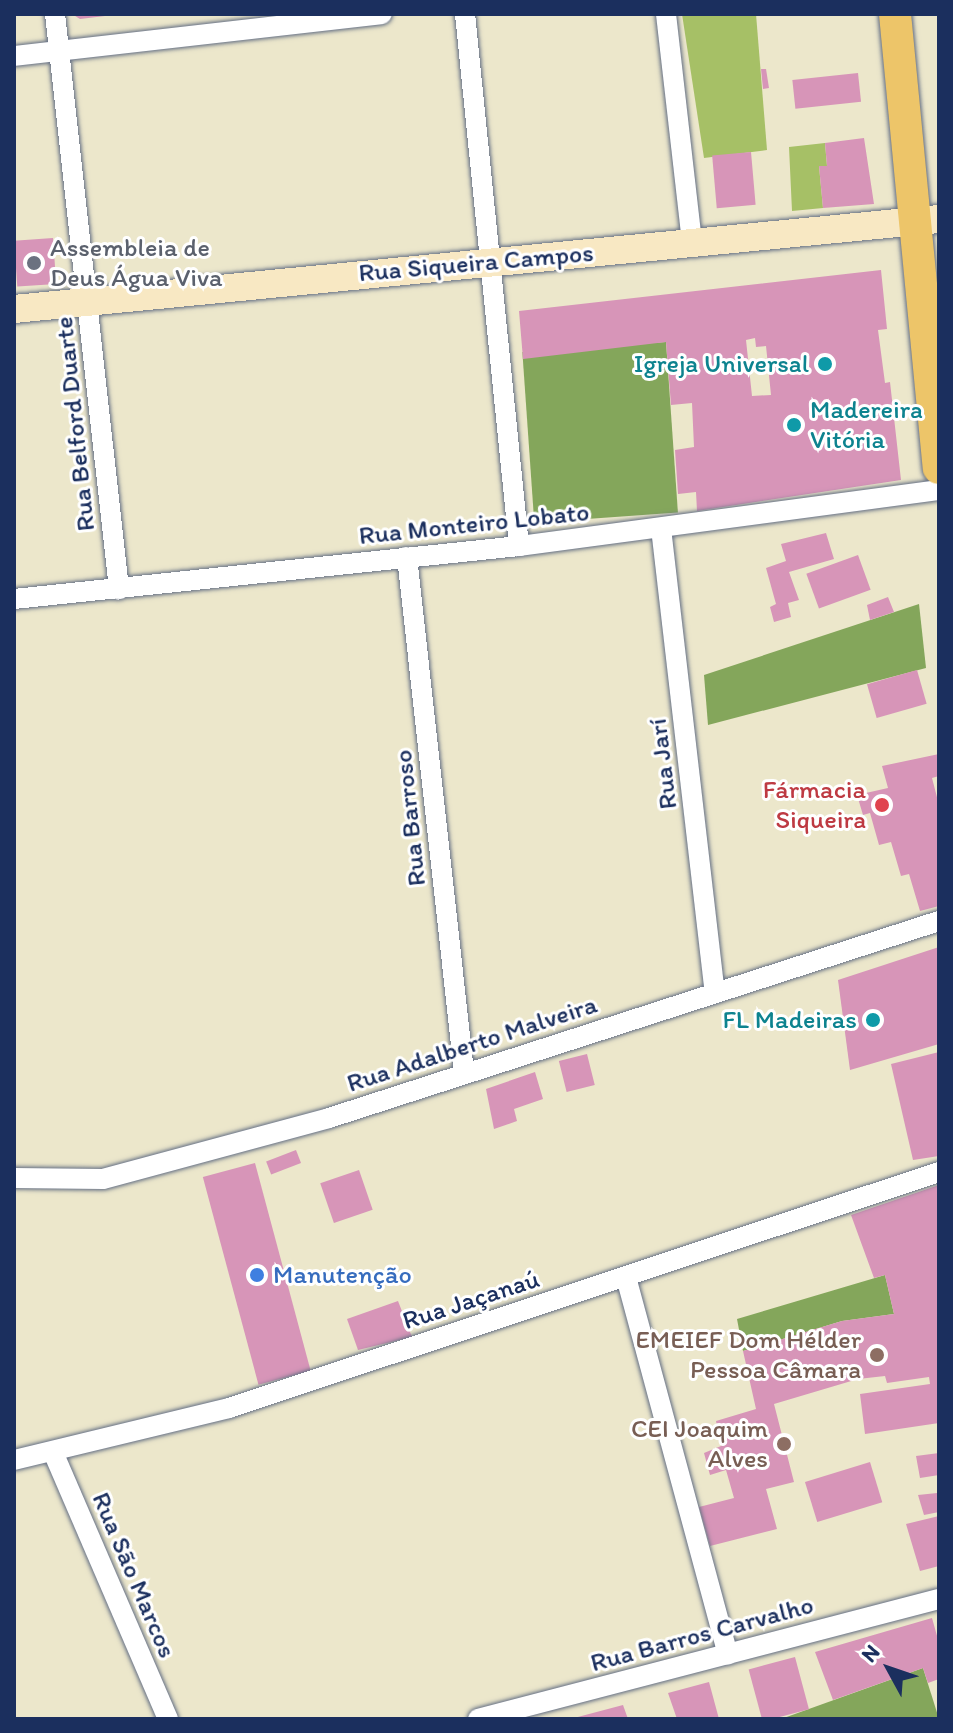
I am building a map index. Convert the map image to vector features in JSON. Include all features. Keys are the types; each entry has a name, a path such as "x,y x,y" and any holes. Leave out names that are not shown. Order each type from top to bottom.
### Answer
{"main road":[{"path":"895,14 927,220 939,468"}],"street":[{"name":"Rua Belford Duarte","path":"55,14 119,589"},
{"path":"14,56 382,14"},
{"path":"465,14 494,262 519,546"},
{"path":"666,14 692,243"},
{"name":"Rua Siqueira Campos","path":"14,309 927,220"},
{"name":"Rua Monteiro Lobato","path":"14,599 519,546 939,490"},
{"name":"Rua Jarí","path":"661,528 715,993"},
{"name":"Rua Barroso","path":"407,557 464,1072"},
{"name":"Rua Adalberto Malveira","path":"14,1178 69,1181 130,1173 329,1118 939,921"},
{"name":"Rua Jaçanaú","path":"14,1460 229,1408 939,1172"},
{"path":"626,1277 728,1654"},
{"name":"Rua São Marcos","path":"53,1452 168,1719"},
{"name":"Rua Barros Carvalho","path":"478,1719 939,1599"}],"green space":[{"path":"682,14 756,14 767,150 704,158"},
{"path":"825,143 827,166 819,166 823,208 792,211 789,147"},
{"path":"666,342 678,513 534,523 522,352"},
{"path":"919,604 926,668 708,725 704,675"},
{"path":"885,1275 894,1314 842,1321 743,1351 737,1319"},
{"path":"923,1668 939,1719 781,1719"}],"building":[{"path":"72,14 105,14 105,16 80,19"},
{"path":"761,69 766,69 769,88 763,89"},
{"path":"858,73 861,102 795,109 792,80"},
{"path":"864,138 874,204 823,208 819,166 827,166 825,143"},
{"path":"751,152 756,205 717,208 712,155"},
{"name":"Assembleia de Deus Água Viva","path":"53,238 56,284 17,287 14,241"},
{"path":"881,270 887,329 878,330 885,383 890,382 901,480 697,511 696,492 678,494 675,450 694,447 692,403 671,405 666,342 523,359 519,311","holes":["755,338 756,347 766,346 771,395 752,396 746,340"]},
{"path":"826,533 834,559 789,572 799,600 788,603 791,617 774,622 770,607 776,604 766,568 786,561 781,544"},
{"path":"858,555 871,590 819,609 806,574"},
{"path":"888,597 894,612 870,620 867,605"},
{"path":"917,670 927,704 877,718 867,684"},
{"path":"939,754 939,776 932,778 939,805 939,906 920,911 909,874 901,876 891,842 879,845 870,813 863,815 857,795 888,788 882,766"},
{"name":"FL Madeiras","path":"939,947 939,1044 850,1070 838,980"},
{"path":"939,1052 939,1156 913,1160 891,1064"},
{"path":"587,1054 595,1085 567,1092 559,1061"},
{"path":"535,1072 543,1099 514,1109 517,1121 494,1129 486,1089"},
{"path":"296,1150 301,1163 271,1175 266,1161"},
{"name":"Manutenção","path":"255,1163 311,1371 258,1385 203,1177"},
{"path":"359,1170 373,1210 334,1223 320,1183"},
{"path":"939,1185 939,1423 865,1434 860,1394 930,1384 929,1377 887,1383 885,1376 858,1379 774,1404 794,1482 766,1489 777,1529 710,1546 699,1507 734,1498 726,1470 710,1475 704,1453 721,1446 716,1421 756,1409 743,1351 842,1321 894,1314 885,1275 874,1278 851,1215"},
{"path":"398,1301 412,1337 358,1350 347,1319"},
{"path":"939,1453 939,1475 920,1478 916,1456"},
{"path":"870,1462 882,1502 817,1522 805,1482"},
{"path":"937,1493 939,1512 924,1515 918,1495"},
{"path":"939,1516 939,1566 920,1571 906,1524"},
{"path":"932,1618 939,1643 939,1679 928,1683 923,1668 833,1700 815,1652"},
{"path":"795,1657 809,1709 762,1719 749,1669"},
{"path":"709,1682 719,1719 677,1719 668,1693"},
{"path":"623,1705 628,1719 574,1719 574,1718"}],"place":[{"name":"Assembleia de Deus Água Viva","path":"34,263"},
{"name":"Igreja Universal","path":"825,364"},
{"name":"Madereira Vitória","path":"794,425"},
{"name":"Fármacia Siqueira","path":"882,805"},
{"name":"FL Madeiras","path":"873,1020"},
{"name":"Manutenção","path":"257,1275"},
{"name":"EMEIEF Dom Hélder Pessoa Câmara","path":"877,1355"},
{"name":"CEI Joaquim Alves","path":"784,1444"}]}
